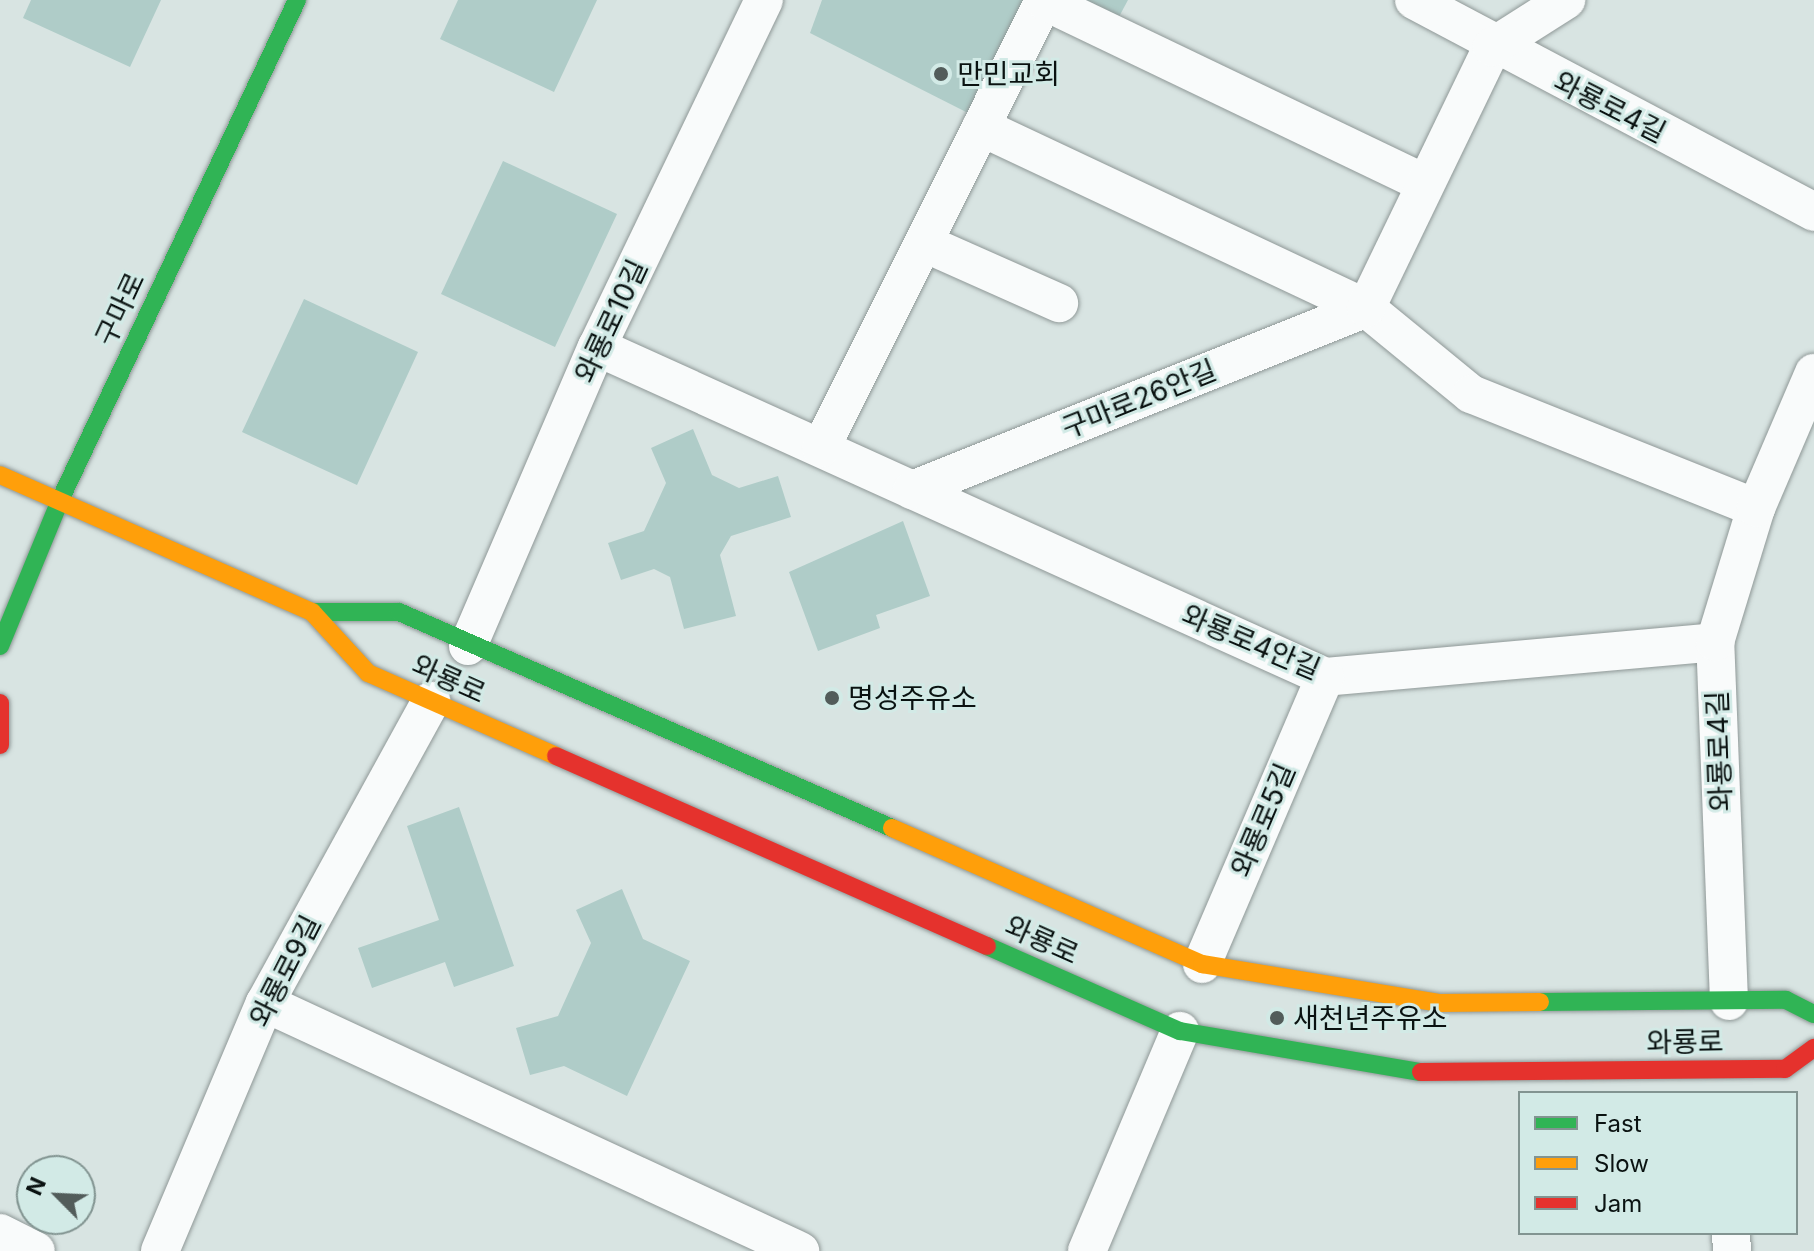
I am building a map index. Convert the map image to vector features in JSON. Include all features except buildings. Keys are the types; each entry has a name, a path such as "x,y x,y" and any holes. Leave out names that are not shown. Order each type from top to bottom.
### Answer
{"main road":[{"name":"구마로","path":"0,646 61,498 297,0"},
{"name":"와룡로","path":"0,475 61,498 312,612 368,673 1180,1031 1390,1072 1725,1081 1785,1069 1814,1048"},
{"name":"와룡로","path":"312,612 399,612 468,646 1202,964 1439,1003 1786,1000 1814,1014"},
{"path":"0,703 0,745"}],"street":[{"name":"와룡로10길","path":"468,646 597,347 764,0"},
{"path":"1414,0 1492,47"},
{"path":"1366,308 1422,182 1492,47 1566,0"},
{"path":"821,448 1044,1 1422,182"},
{"name":"와룡로4길","path":"1492,47 1814,212"},
{"path":"981,127 1366,308 1471,394 1756,508"},
{"path":"924,243 1059,303"},
{"name":"구마로26안길","path":"912,490 1366,308"},
{"name":"와룡로4안길","path":"597,347 1325,677 1715,642"},
{"name":"와룡로4길","path":"1729,1001 1715,642 1756,508 1814,373"},
{"name":"와룡로5길","path":"1202,964 1325,677"},
{"name":"와룡로9길","path":"160,1251 265,1003 431,701"},
{"path":"265,1003 800,1251"},
{"path":"1087,1251 1180,1031"},
{"path":"0,1233 36,1251"}],"traffic: fast":[{"path":"0,646 61,498 297,0"},
{"path":"312,612 399,612 892,828"},
{"path":"987,946 1180,1031 1421,1072"},
{"path":"1540,1002 1786,1000 1814,1014"}],"traffic: slow":[{"path":"0,475 312,612 368,673 556,756"},
{"path":"892,828 1202,964 1439,1003 1540,1002"}],"traffic: jam":[{"path":"0,703 0,745"},
{"path":"556,756 987,946"},
{"path":"1421,1072 1785,1069 1814,1048"}],"place":[{"name":"만민교회","path":"941,74"},
{"name":"명성주유소","path":"832,698"},
{"name":"새천년주유소","path":"1277,1018"}]}
